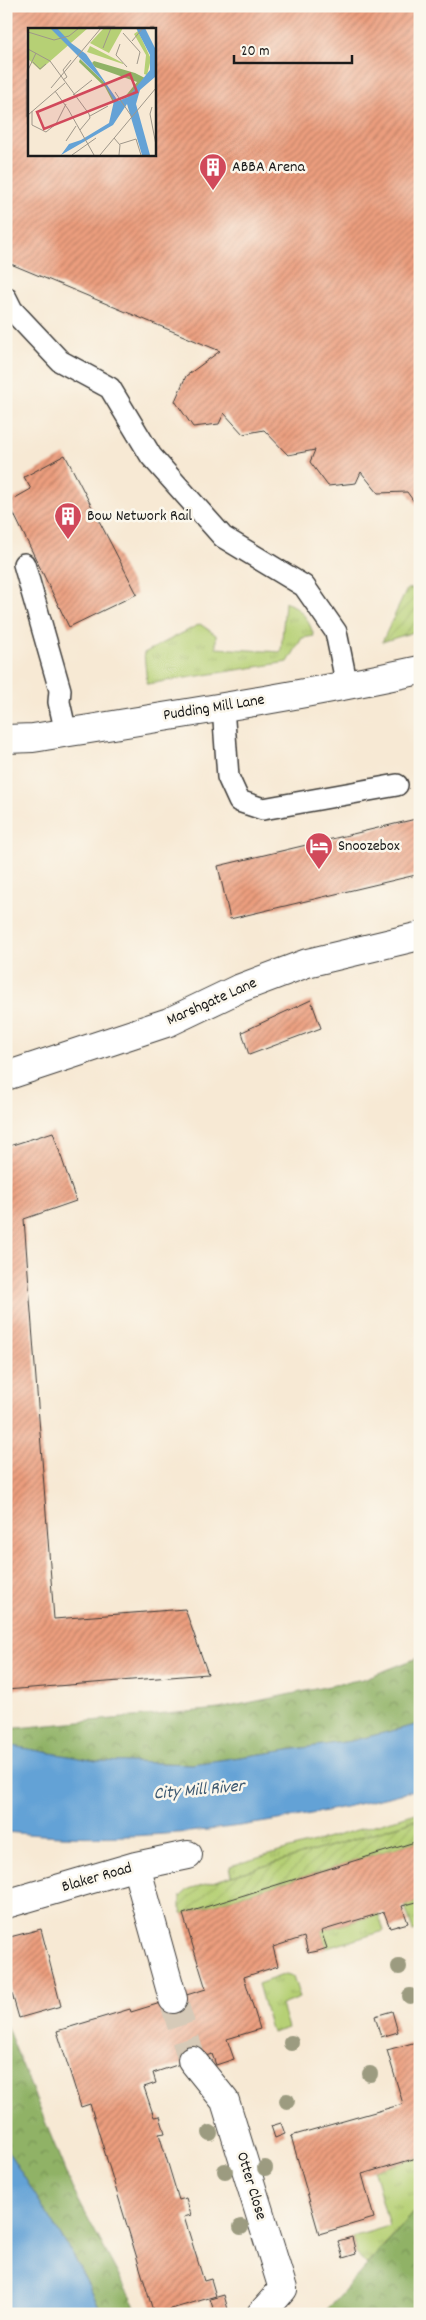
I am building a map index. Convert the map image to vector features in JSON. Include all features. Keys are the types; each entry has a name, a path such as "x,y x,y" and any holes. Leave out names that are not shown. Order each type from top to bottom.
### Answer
{"street":[{"name":"Pudding Mill Lane","path":"6,739 33,738 223,708 347,686 420,670"},
{"name":"Marshgate Lane","path":"6,1076 169,1022 238,989 307,963 420,936"},
{"name":"Blaker Road","path":"6,1904 136,1866 188,1855"},
{"path":"136,1866 172,1999"},
{"name":"Otter Close","path":"192,2060 225,2101 283,2289 261,2314"}],"lane":[{"path":"6,298 12,310 60,361 110,388 151,456 224,538 304,586 336,632 347,686"},
{"path":"24,564 60,690 59,702 66,732"},
{"path":"223,708 228,777 239,801 263,809 397,785"}],"green space":[{"path":"420,588 420,630 382,642 407,589"},
{"path":"285,602 304,615 314,636 302,638 288,662 147,684 144,653 200,624 216,635 216,648 281,652"},
{"path":"420,1657 420,1724 351,1741 192,1764 96,1761 6,1745 6,1729 219,1709 363,1679"},
{"path":"420,1812 420,1819 232,1876 230,1866"},
{"path":"420,1819 418,1841 183,1914 180,1908 180,1897 189,1889"},
{"path":"420,1901 420,1929 413,1931 405,1906"},
{"path":"379,1914 384,1931 327,1948 321,1931"},
{"path":"286,1974 293,1976 300,1998 281,2005 288,2028 272,2033 258,1984"},
{"path":"6,2025 72,2188 139,2314 103,2314 74,2257 6,2148"},
{"path":"420,2157 420,2206 367,2264 356,2254 352,2237 389,2226 374,2171"},
{"path":"420,2206 420,2314 323,2314"}],"water":[{"name":"City Mill River","path":"420,1724 420,1789 318,1813 214,1829 110,1837 6,1832 6,1745 96,1761 192,1764 351,1741"},
{"path":"6,2148 74,2257 103,2314 6,2314"}],"building":[{"name":"ABBA Arena","path":"6,6 420,6 420,510 407,492 378,493 361,472 356,483 328,486 310,462 315,450 288,455 264,430 243,434 224,413 219,424 193,427 175,401 186,376 220,351 6,262"},
{"name":"Bow Network Rail","path":"65,455 137,594 69,627 8,502 31,489 24,477"},
{"name":"Snoozebox","path":"420,818 420,874 230,919 218,866"},
{"path":"311,1000 321,1028 249,1055 242,1032"},
{"path":"53,1132 76,1201 24,1219 54,1619 185,1609 208,1674 6,1690 6,1147"},
{"path":"420,1838 420,1901 402,1906 408,1923 390,1928 384,1912 321,1931 327,1948 318,1951 308,1953 304,1937 273,1947 278,1966 244,1977 260,2029 227,2039 234,2059 216,2065 212,2054 192,2060 153,2073 156,2083 144,2087 154,2117 160,2116 165,2133 159,2134 179,2200 186,2198 191,2215 184,2217 204,2281 211,2279 216,2296 154,2314 90,2104 81,2107 57,2031 130,2009 131,2012 206,1989 183,1914 418,1841"},
{"path":"41,1929 61,2006 19,2018 6,1973 6,1938"},
{"path":"392,2011 398,2032 381,2037 375,2016"},
{"path":"420,2041 420,2157 362,2174 374,2218 319,2234 291,2136 403,2104 387,2050"},
{"path":"281,2123 285,2134 275,2138 271,2126"},
{"path":"352,2237 356,2254 343,2258 338,2241"},
{"path":"224,2295 229,2313 215,2314 210,2299"}],"tunnel":[{"path":"173,1999 192,2060"}],"place":[{"name":"ABBA Arena","path":"213,191"},
{"name":"Bow Network Rail","path":"68,540"},
{"name":"Snoozebox","path":"319,870"}]}
